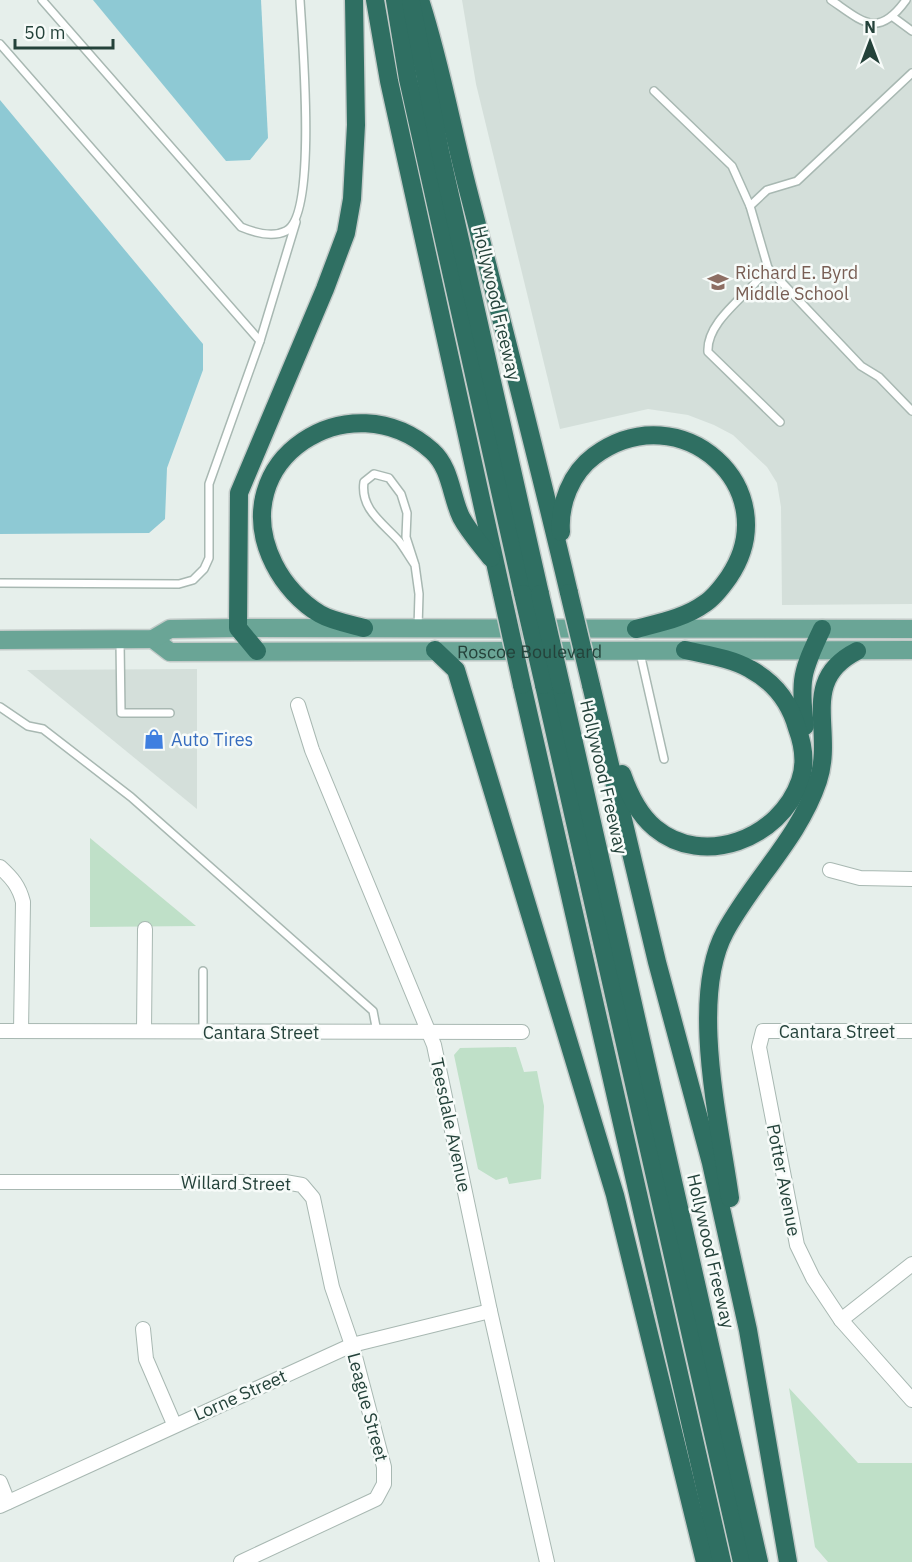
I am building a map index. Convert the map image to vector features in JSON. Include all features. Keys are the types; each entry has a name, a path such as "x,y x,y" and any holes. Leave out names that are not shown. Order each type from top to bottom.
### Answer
{"highway":[{"path":"257,651 238,628 239,493 326,289 346,233 352,199 356,125 354,0"},
{"name":"Hollywood Freeway","path":"375,0 388,81 496,566 520,594 540,685 759,1562"},
{"path":"386,0 408,124 520,594"},
{"path":"394,0 408,80 520,594"},
{"name":"Hollywood Freeway","path":"411,0 520,594 722,1562"},
{"path":"420,0 435,47 459,154 535,447 657,962 711,1163 748,1330"},
{"path":"364,628 321,615 299,598 281,576 270,555 263,523 265,489 273,471 287,452 306,438 330,428 364,423 383,426 417,440 434,452 444,468 461,517 496,566"},
{"path":"569,593 560,529 562,504 572,480 587,461 608,446 632,436 658,434 682,438 700,447 717,460 730,475 739,493 746,518 745,542 737,564 722,587 705,604 684,614 636,629"},
{"path":"591,686 628,792 639,812 655,828 673,840 694,846 716,848 757,833 776,818 792,800 801,780 807,736 801,682 822,629"},
{"path":"435,650 456,670 615,1195 705,1562"},
{"path":"685,650 730,660 768,680 793,714 803,758"},
{"path":"788,1562 748,1330 713,1074 708,1014 710,986 714,960 724,934 801,821 811,799 819,778 822,758 824,684 830,670 841,659 857,651"},
{"path":"540,685 732,1562"},
{"path":"540,685 742,1562"}],"main road":[{"name":"Roscoe Boulevard","path":"0,640 153,639 170,629 238,628 912,629"},
{"name":"Roscoe Boulevard","path":"153,639 170,652 912,650"}],"street":[{"name":"Teesdale Avenue","path":"298,705 312,750 434,1046 490,1311 548,1562"},
{"path":"0,867 12,878 20,890 23,902 21,1031"},
{"path":"830,870 860,878 912,879"},
{"path":"144,1031 145,929"},
{"name":"Cantara Street","path":"0,1031 522,1032"},
{"name":"Cantara Street","path":"763,1031 912,1031"},
{"name":"Potter Avenue","path":"763,1031 759,1047 761,1062 796,1245 813,1278 841,1320 912,1400"},
{"name":"Willard Street","path":"0,1182 285,1182 302,1185 313,1198 332,1287 351,1345"},
{"path":"841,1320 912,1264"},
{"name":"Lorne Street","path":"4,1504 174,1424 351,1345 490,1311"},
{"path":"143,1329 146,1359 174,1424"},
{"name":"League Street","path":"241,1562 376,1499 384,1484 384,1467 351,1345"},
{"path":"0,1482 4,1504"}],"lane":[{"path":"42,0 241,226 256,233 271,234 286,231 297,219"},
{"path":"0,583 179,584 193,580 204,569 209,558 209,484 260,341 297,219 307,142 300,0"},
{"path":"831,0 865,24 880,24 893,17 906,0"},
{"path":"893,17 912,31"},
{"path":"0,44 260,341"},
{"path":"750,206 767,190 797,181 912,73"},
{"path":"654,91 732,166 750,206 768,268 861,366 879,377 912,411"},
{"path":"768,268 757,283 712,328 707,339 708,352 780,422"},
{"path":"415,565 399,541 379,523 369,507 363,493 364,482 374,474 389,478 401,494 407,513 406,537 415,565 419,594 418,628"},
{"path":"120,639 121,713 170,713"},
{"path":"640,650 663,759"},
{"path":"0,707 28,726 43,729 131,797 373,1011 377,1032"},
{"path":"203,971 203,1031"}],"shaded area":[{"name":"Richard E. Byrd Middle School","path":"462,0 912,0 912,604 782,605 781,507 777,483 767,467 733,435 714,425 688,415 648,409 560,429 476,84"},
{"name":"Auto Tires","path":"197,669 197,809 27,670"}],"green space":[{"path":"90,838 196,926 90,927"},
{"path":"516,1047 524,1072 537,1071 544,1106 541,1179 509,1184 507,1177 496,1180 478,1169 454,1055 460,1048"},
{"path":"789,1388 858,1463 912,1463 912,1562 828,1562 815,1547"}],"water":[{"path":"93,0 261,0 268,138 250,160 226,161"},
{"path":"0,100 203,344 203,370 167,468 165,519 149,533 0,534"}],"place":[{"name":"Richard E. Byrd Middle School","path":"718,282"},
{"name":"Auto Tires","path":"154,739"}]}
